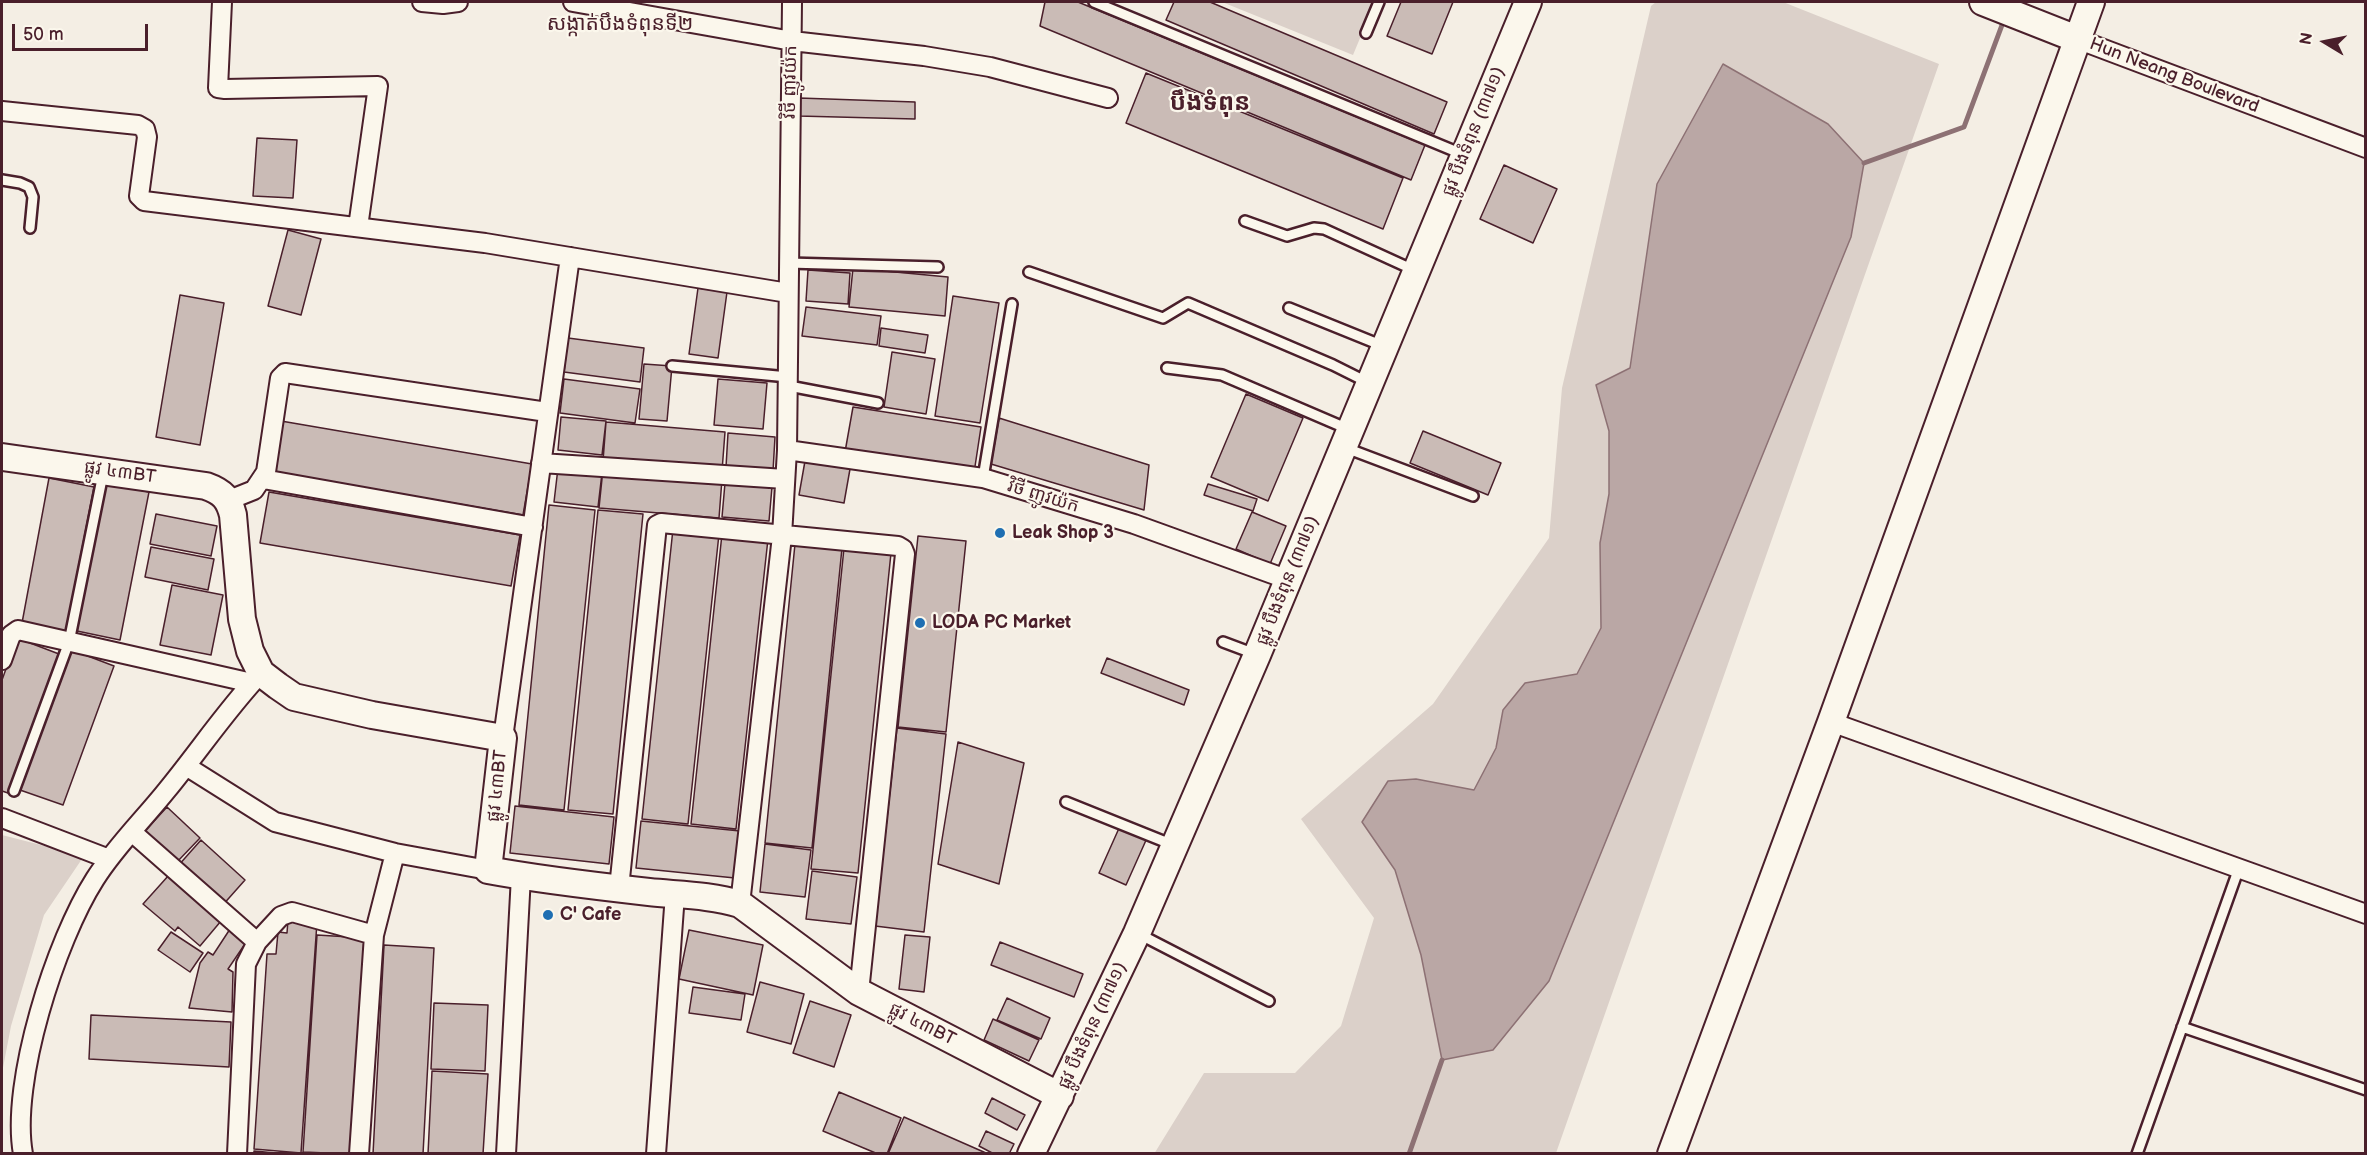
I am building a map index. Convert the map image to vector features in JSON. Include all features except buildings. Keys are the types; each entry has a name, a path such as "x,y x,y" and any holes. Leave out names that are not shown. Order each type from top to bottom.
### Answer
{"street":[{"path":"222,2 218,88 378,86 358,227"},
{"path":"422,2 443,4 458,2"},
{"path":"573,2 792,41 924,56 990,68 1108,98"},
{"name":"វិថី ញូវយ៉ក","path":"740,904 782,536 787,450 792,2"},
{"name":"ផ្លូវ បឹងទំពុន (៣៧១)","path":"1031,1154 1137,933 1175,846 1289,580 1528,2"},
{"name":"Hun Neang Boulevard","path":"1983,2 2366,148"},
{"path":"1671,1154 1832,722 2091,2"},
{"path":"2,111 138,125 145,129 147,137 139,196 144,201 485,243 788,293"},
{"path":"503,738 570,257"},
{"path":"229,500 254,490 263,479 280,378 285,373 547,412"},
{"name":"វិថី ញូវយ៉ក","path":"787,450 983,478 1134,524 1289,580"},
{"name":"ផ្លូវ ៤៣BT","path":"2,457 206,486 223,494 229,500 233,515 242,620 256,678 294,697 372,715 503,738 488,870 619,888 721,898 740,904 859,992 1060,1096"},
{"path":"541,463 785,479"},
{"path":"263,479 533,527"},
{"path":"619,888 657,525 662,523 898,546 905,554 859,992"},
{"path":"2,660 11,635 18,630 256,678 132,833 108,859 70,925 44,996 31,1046 22,1102 23,1154"},
{"path":"1832,722 2366,914"},
{"path":"186,766 275,822 395,854 488,870"},
{"path":"2,818 108,859"},
{"path":"132,833 257,942"},
{"path":"359,1154 374,935 395,854"},
{"path":"506,1154 521,876"},
{"path":"656,1154 675,894"},
{"path":"237,1154 244,971 257,942 281,916 292,912 374,935"}],"lane":[{"path":"1094,2 1465,154"},
{"path":"1366,33 1379,2"},
{"path":"2,180 29,187 33,197 30,228"},
{"path":"1245,221 1287,236 1314,228 1324,229 1416,271"},
{"path":"788,262 938,267"},
{"path":"1029,272 1163,318 1188,303 1370,383"},
{"path":"983,478 1012,303"},
{"path":"1289,308 1385,347"},
{"path":"672,366 789,382 878,403"},
{"path":"1167,368 1222,375 1347,439 1473,496"},
{"path":"14,792 69,642 104,470"},
{"path":"1223,642 1257,655"},
{"path":"1066,801 1175,846"},
{"path":"2138,1154 2238,868"},
{"path":"1137,933 1269,1001"},
{"path":"2182,1027 2366,1090"}],"shaded area":[{"path":"1222,2 1375,2 1353,55"},
{"path":"1656,2 1783,2 1939,64 1556,1153 1154,1154 1204,1073 1295,1073 1341,1026 1374,918 1301,819 1433,704 1549,538 1562,388 1651,6"},
{"path":"1723,64 1828,124 1864,163 1851,237 1549,981 1493,1050 1442,1060 1421,955 1395,870 1362,822 1388,781 1416,779 1474,790 1496,748 1503,710 1525,683 1577,674 1601,628 1600,543 1609,494 1609,431 1596,385 1630,368 1657,184"},
{"path":"2,835 84,856 44,915 11,1026 2,1073"}],"waterway":[{"path":"1864,163 1964,127 2005,17"},
{"path":"1409,1154 1442,1060"}],"place":[{"name":"Leak Shop 3","path":"1000,533"},
{"name":"LODA PC Market","path":"920,623"},
{"name":"C' Cafe","path":"548,915"}],"district":[{"name":"សង្កាត់បឹងទំពុនទី២","path":"620,25"},
{"name":"បឹងទំពុន","path":"1210,104"}]}
